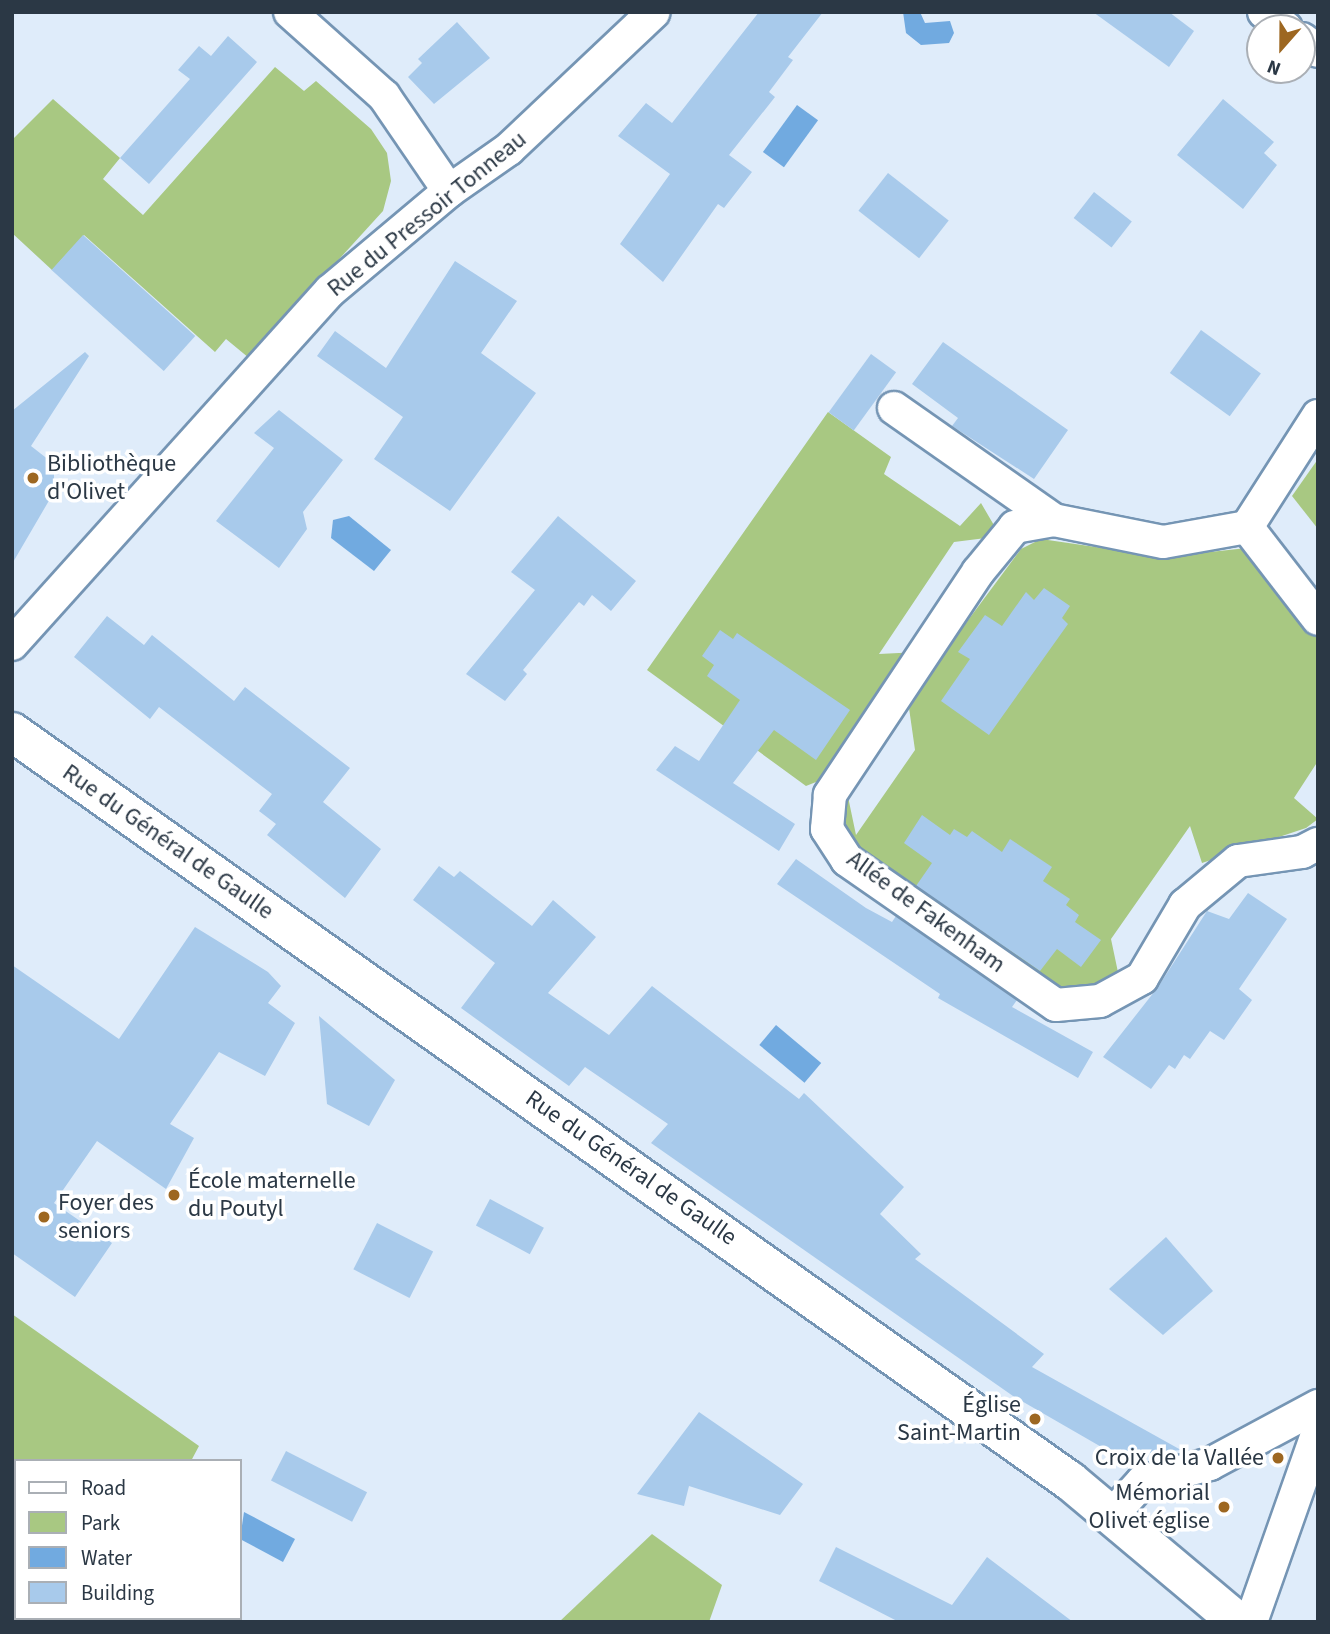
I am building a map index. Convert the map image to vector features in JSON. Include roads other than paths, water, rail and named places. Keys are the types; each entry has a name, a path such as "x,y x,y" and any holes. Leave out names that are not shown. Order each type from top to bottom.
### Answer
{"main road":[{"name":"Rue du Général de Gaulle","path":"12,732 1112,1515 1238,1622"}],"street":[{"path":"290,12 384,96 449,191"},
{"name":"Rue du Pressoir Tonneau","path":"12,645 331,291 449,191 509,149 654,12"},
{"name":"Allée de Fakenham","path":"894,408 1054,520"},
{"path":"1318,416 1247,527 1318,619"},
{"name":"Allée de Fakenham","path":"1247,527 1163,542 1054,520 1015,527 992,554 830,795 827,829 847,860 1056,1005 1100,1001 1142,978 1185,905 1238,862 1302,852 1318,844"},
{"path":"1112,1515 1142,1482 1210,1464 1318,1406"},
{"path":"1251,1622 1318,1432"}],"water":[{"path":"903,12 920,12 925,23 950,21 954,33 949,43 921,45 906,33"},
{"path":"797,105 818,120 784,167 763,152"},
{"path":"349,516 391,550 374,571 331,538 333,520"},
{"path":"776,1025 821,1063 804,1083 759,1045"},
{"path":"244,1512 295,1539 283,1562 242,1540"}],"place":[{"name":"Bibliothèque d'Olivet","path":"33,478"},
{"name":"École maternelle du Poutyl","path":"174,1195"},
{"name":"Foyer des seniors","path":"44,1217"},
{"name":"Église Saint-Martin","path":"1035,1419"},
{"name":"Croix de la Vallée","path":"1278,1458"},
{"name":"Mémorial Olivet église","path":"1224,1507"}]}
